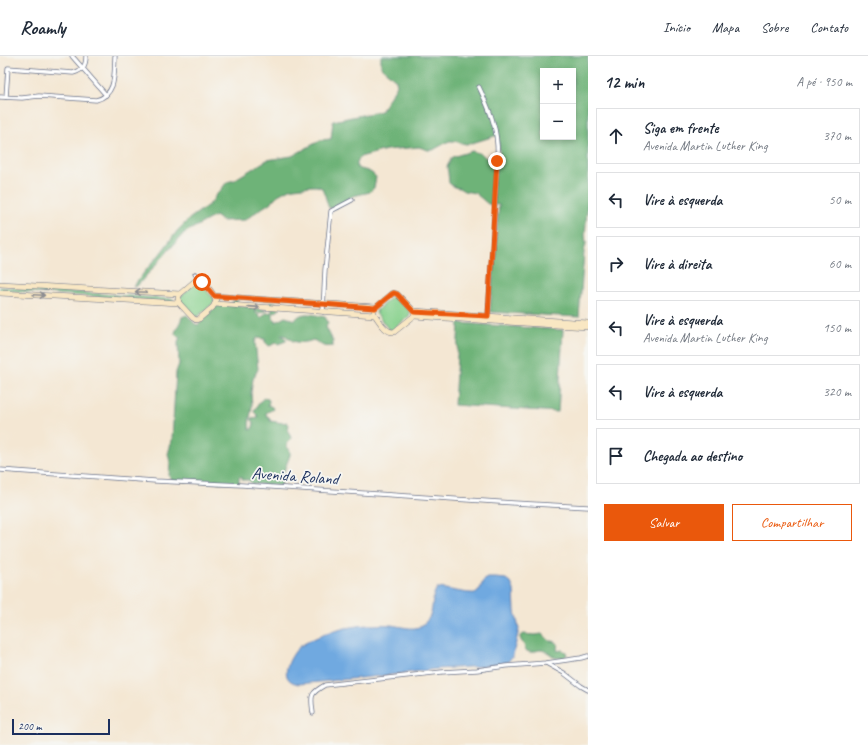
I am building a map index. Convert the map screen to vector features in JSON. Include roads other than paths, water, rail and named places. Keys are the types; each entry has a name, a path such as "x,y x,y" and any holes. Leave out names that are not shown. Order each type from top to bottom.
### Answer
{"main road":[{"path":"200,280 214,296 216,301 215,304 196,320 179,303 178,298 180,294 195,281 200,280"},
{"path":"0,284 180,294"},
{"path":"0,293 179,303"},
{"path":"588,323 488,316 414,314 394,332 392,332 388,331 373,312 375,308 394,293 397,294 414,314 588,327"},
{"path":"214,296 375,308"},
{"path":"268,300 268,308"},
{"path":"215,304 375,316"}],"street":[{"path":"72,56 106,95"},
{"path":"6,97 8,68 73,72 82,69 86,63 86,56"},
{"path":"0,97 22,98 39,96 96,100 106,95 110,91 113,84 114,56"},
{"path":"479,86 494,123 497,153 488,316"},
{"path":"323,312 331,211 352,200"},
{"path":"195,274 200,280"},
{"name":"Avenida Roland","path":"0,470 155,481 588,507"},
{"path":"313,713 311,698 315,690 325,685 442,672 546,663 588,656"},
{"path":"546,663 564,673 588,690"}],"water":[{"path":"488,578 506,579 511,583 514,590 515,611 519,629 513,655 508,662 484,666 436,669 299,684 289,680 287,676 287,667 294,653 301,646 318,637 334,631 360,626 391,625 414,628 421,626 429,617 434,593 437,588 477,593 483,581"}]}
